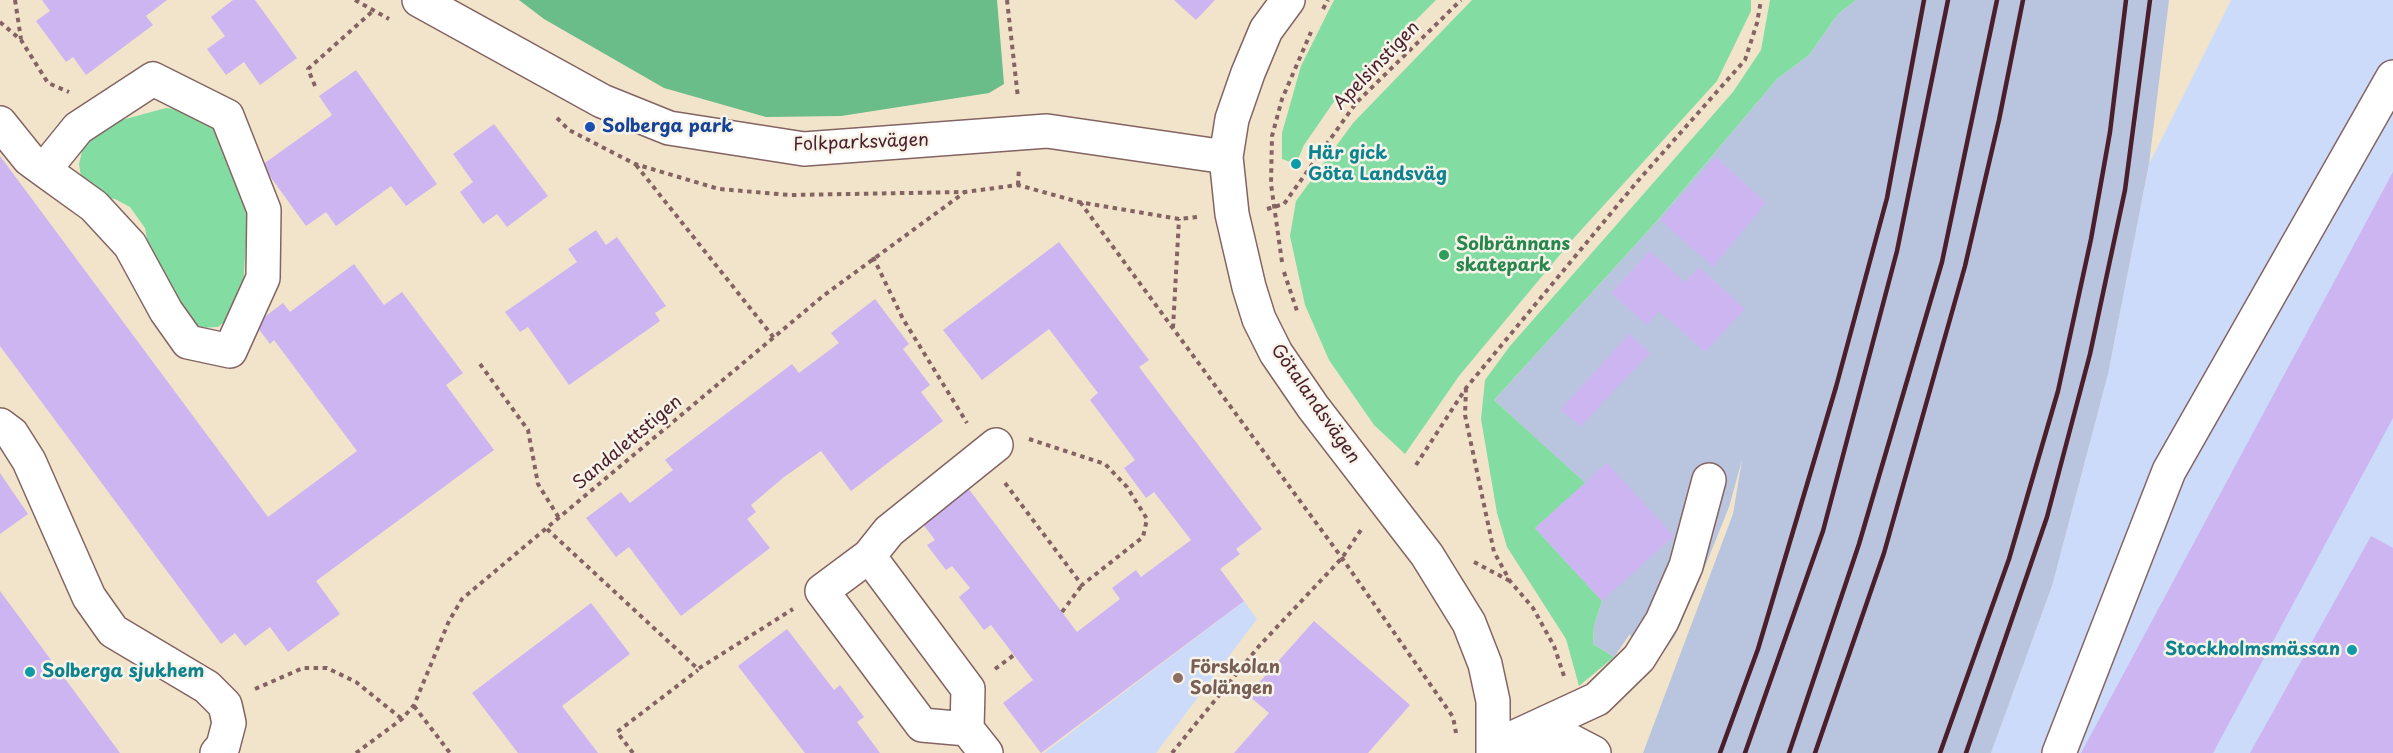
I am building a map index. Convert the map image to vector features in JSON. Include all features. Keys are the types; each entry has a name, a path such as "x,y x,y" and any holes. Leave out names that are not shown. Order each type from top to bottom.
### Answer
{"street":[{"name":"Folkparksvägen","path":"419,0 602,101 669,128 804,149 1047,131 1226,157"},
{"name":"Götalandsvägen","path":"1288,0 1266,30 1248,73 1232,119 1226,157 1232,214 1248,287 1259,319 1276,354 1313,407 1427,555 1469,623 1485,664 1493,701 1493,750"},
{"path":"2059,753 2169,471 2393,77"},
{"path":"0,123 29,159 44,170 94,206 130,245 166,311 188,342 230,351 263,278 264,210 227,116 153,79 78,128 44,170"},
{"path":"0,425 12,434 29,461 89,597 113,631 207,687 225,705 229,723 223,746 217,753"},
{"path":"869,556 968,689 976,741 922,725 822,591 869,556 889,531 996,445"},
{"path":"1493,750 1597,699 1639,658 1662,621 1686,566 1709,480"},
{"path":"1493,750 1571,741 1593,753"}],"path":[{"path":"15,0 21,40"},
{"path":"1007,0 1019,132 1018,185"},
{"path":"1318,19 1328,0"},
{"name":"Apelsinstigen","path":"1274,208 1284,204 1356,103 1461,0"},
{"path":"1416,465 1466,387 1636,183 1744,60 1757,23 1761,0"},
{"path":"315,86 308,69 374,10"},
{"path":"0,22 21,40 48,82 104,110"},
{"path":"1298,315 1283,269 1274,208 1271,184 1272,136 1282,99 1313,28"},
{"path":"774,338 635,164 719,189 790,195 965,192 1018,185 1079,202 1179,219 1274,208"},
{"name":"Sandalettstigen","path":"356,753 402,719 414,705 449,621 462,599 873,257 965,192"},
{"path":"1079,202 1342,558 1453,717 1457,743"},
{"path":"1173,328 1179,219"},
{"path":"480,364 528,430 538,484 559,518"},
{"path":"1466,387 1465,415 1494,552 1510,580 1533,608 1554,646 1569,694 1570,713"},
{"path":"1172,753 1260,645 1342,558 1364,526"},
{"path":"547,529 698,669"},
{"path":"1465,557 1485,570 1510,580"},
{"path":"1062,612 1082,585"},
{"path":"633,753 617,732 698,669 822,591"},
{"path":"218,699 256,688 303,668 327,668 356,682 402,719"},
{"path":"414,705 450,753"}],"shaded area":[{"path":"1856,0 2169,0 2149,164 2108,374 2052,586 1991,753 1643,753 1733,514 1742,460 1729,507 1696,589 1675,636 1650,671 1639,658 1630,634 1614,657 1593,644 1594,625 1602,601 1535,528 1584,483 1494,400 1656,222 1777,79 1809,55 1838,14"},
{"path":"2231,0 2393,0 2393,753 1991,753 2052,586 2108,374 2149,164"},
{"name":"Förskolan Solängen","path":"1244,601 1257,619 1156,753 1044,753"}],"green space":[{"path":"519,0 997,0 1004,84 989,93 841,116 766,117 664,88 544,19"},
{"path":"1334,0 1436,0 1333,103 1304,145 1296,164 1282,159 1282,133 1301,66"},
{"path":"1472,0 1751,0 1751,11 1717,81 1573,239 1459,376 1405,454 1374,425 1329,360 1305,305 1290,236 1296,201 1353,123"},
{"path":"1770,0 1856,0 1838,14 1809,55 1777,79 1656,222 1494,400 1585,483 1535,528 1602,601 1594,625 1593,644 1614,657 1579,686 1566,639 1507,547 1497,513 1481,419 1485,380 1510,346 1733,92 1761,50"},
{"path":"166,108 199,112 219,136 243,185 247,219 243,291 233,315 218,327 198,328 184,316 149,250 145,228 130,207 115,199 95,196 82,183 79,164 84,143 118,121"}],"building":[{"path":"42,0 167,0 146,16 153,25 86,75 73,57 66,62 36,21 50,11"},
{"path":"233,0 255,0 297,58 260,85 244,62 226,75 207,49 225,36 211,17"},
{"path":"1174,0 1215,0 1196,20"},
{"path":"356,70 437,184 406,206 391,186 336,226 326,212 306,226 262,165 332,115 319,96"},
{"path":"494,124 548,196 507,227 497,214 483,224 460,192 473,182 453,154"},
{"path":"0,156 268,517 357,451 274,340 270,344 255,324 283,303 290,312 354,264 384,305 402,292 463,373 446,385 494,450 316,581 340,614 288,652 270,627 245,646 235,633 221,644 0,346"},
{"path":"1716,157 1766,203 1713,267 1660,220"},
{"path":"2393,172 2393,418 2213,753 2081,753"},
{"path":"596,230 606,245 617,237 666,306 655,313 660,321 569,385 528,327 520,332 505,312 577,262 568,249"},
{"path":"1059,242 1149,360 1139,367 1262,529 1236,549 1240,554 1220,569 1244,601 1041,753 1003,703 1033,680 991,625 984,630 959,597 970,588 952,566 946,570 927,545 935,540 922,523 968,488 1077,632 1120,599 1112,588 1136,570 1141,577 1191,540 1154,492 1146,498 1124,468 1135,460 1090,400 1098,393 1049,329 982,380 943,330"},
{"path":"1650,251 1685,282 1699,267 1745,309 1705,352 1659,311 1647,325 1611,293"},
{"path":"875,299 909,344 903,349 930,385 921,392 943,421 851,491 821,451 784,477 751,505 756,512 747,519 770,548 681,616 629,547 616,557 586,518 621,492 630,503 673,470 665,460 792,364 799,373 839,343 831,333"},
{"path":"1629,334 1650,353 1581,426 1560,410"},
{"path":"1607,463 1674,536 1602,601 1535,528"},
{"path":"0,473 28,514 0,534"},
{"name":"Stockholmsmässan","path":"2371,536 2393,548 2393,753 2250,753"},
{"name":"Solberga sjukhem","path":"0,591 120,753 0,753"},
{"path":"591,603 630,654 562,706 598,753 518,753 472,693"},
{"path":"1314,621 1410,705 1368,753 1234,753 1269,713 1248,695"},
{"path":"787,629 834,690 840,685 864,717 857,722 880,753 805,753 738,666"}],"railway":[{"path":"1720,753 1758,649 1836,387 1887,198 1924,0"},
{"path":"1745,753 1823,531 1897,251 1948,0"},
{"path":"1789,753 1859,544 1942,262 1997,0"},
{"path":"1815,753 1884,553 1965,266 1999,120 2023,0"},
{"path":"1940,753 2009,559 2058,391 2091,239 2110,132 2126,0"},
{"path":"1966,753 2047,517 2090,354 2125,190 2150,0"}],"place":[{"name":"Solberga park","path":"590,127"},
{"name":"Här gick Göta Landsväg","path":"1296,164"},
{"name":"Solbrännans skatepark","path":"1444,255"},
{"name":"Stockholmsmässan","path":"2352,650"},
{"name":"Solberga sjukhem","path":"30,672"},
{"name":"Förskolan Solängen","path":"1178,678"}]}
